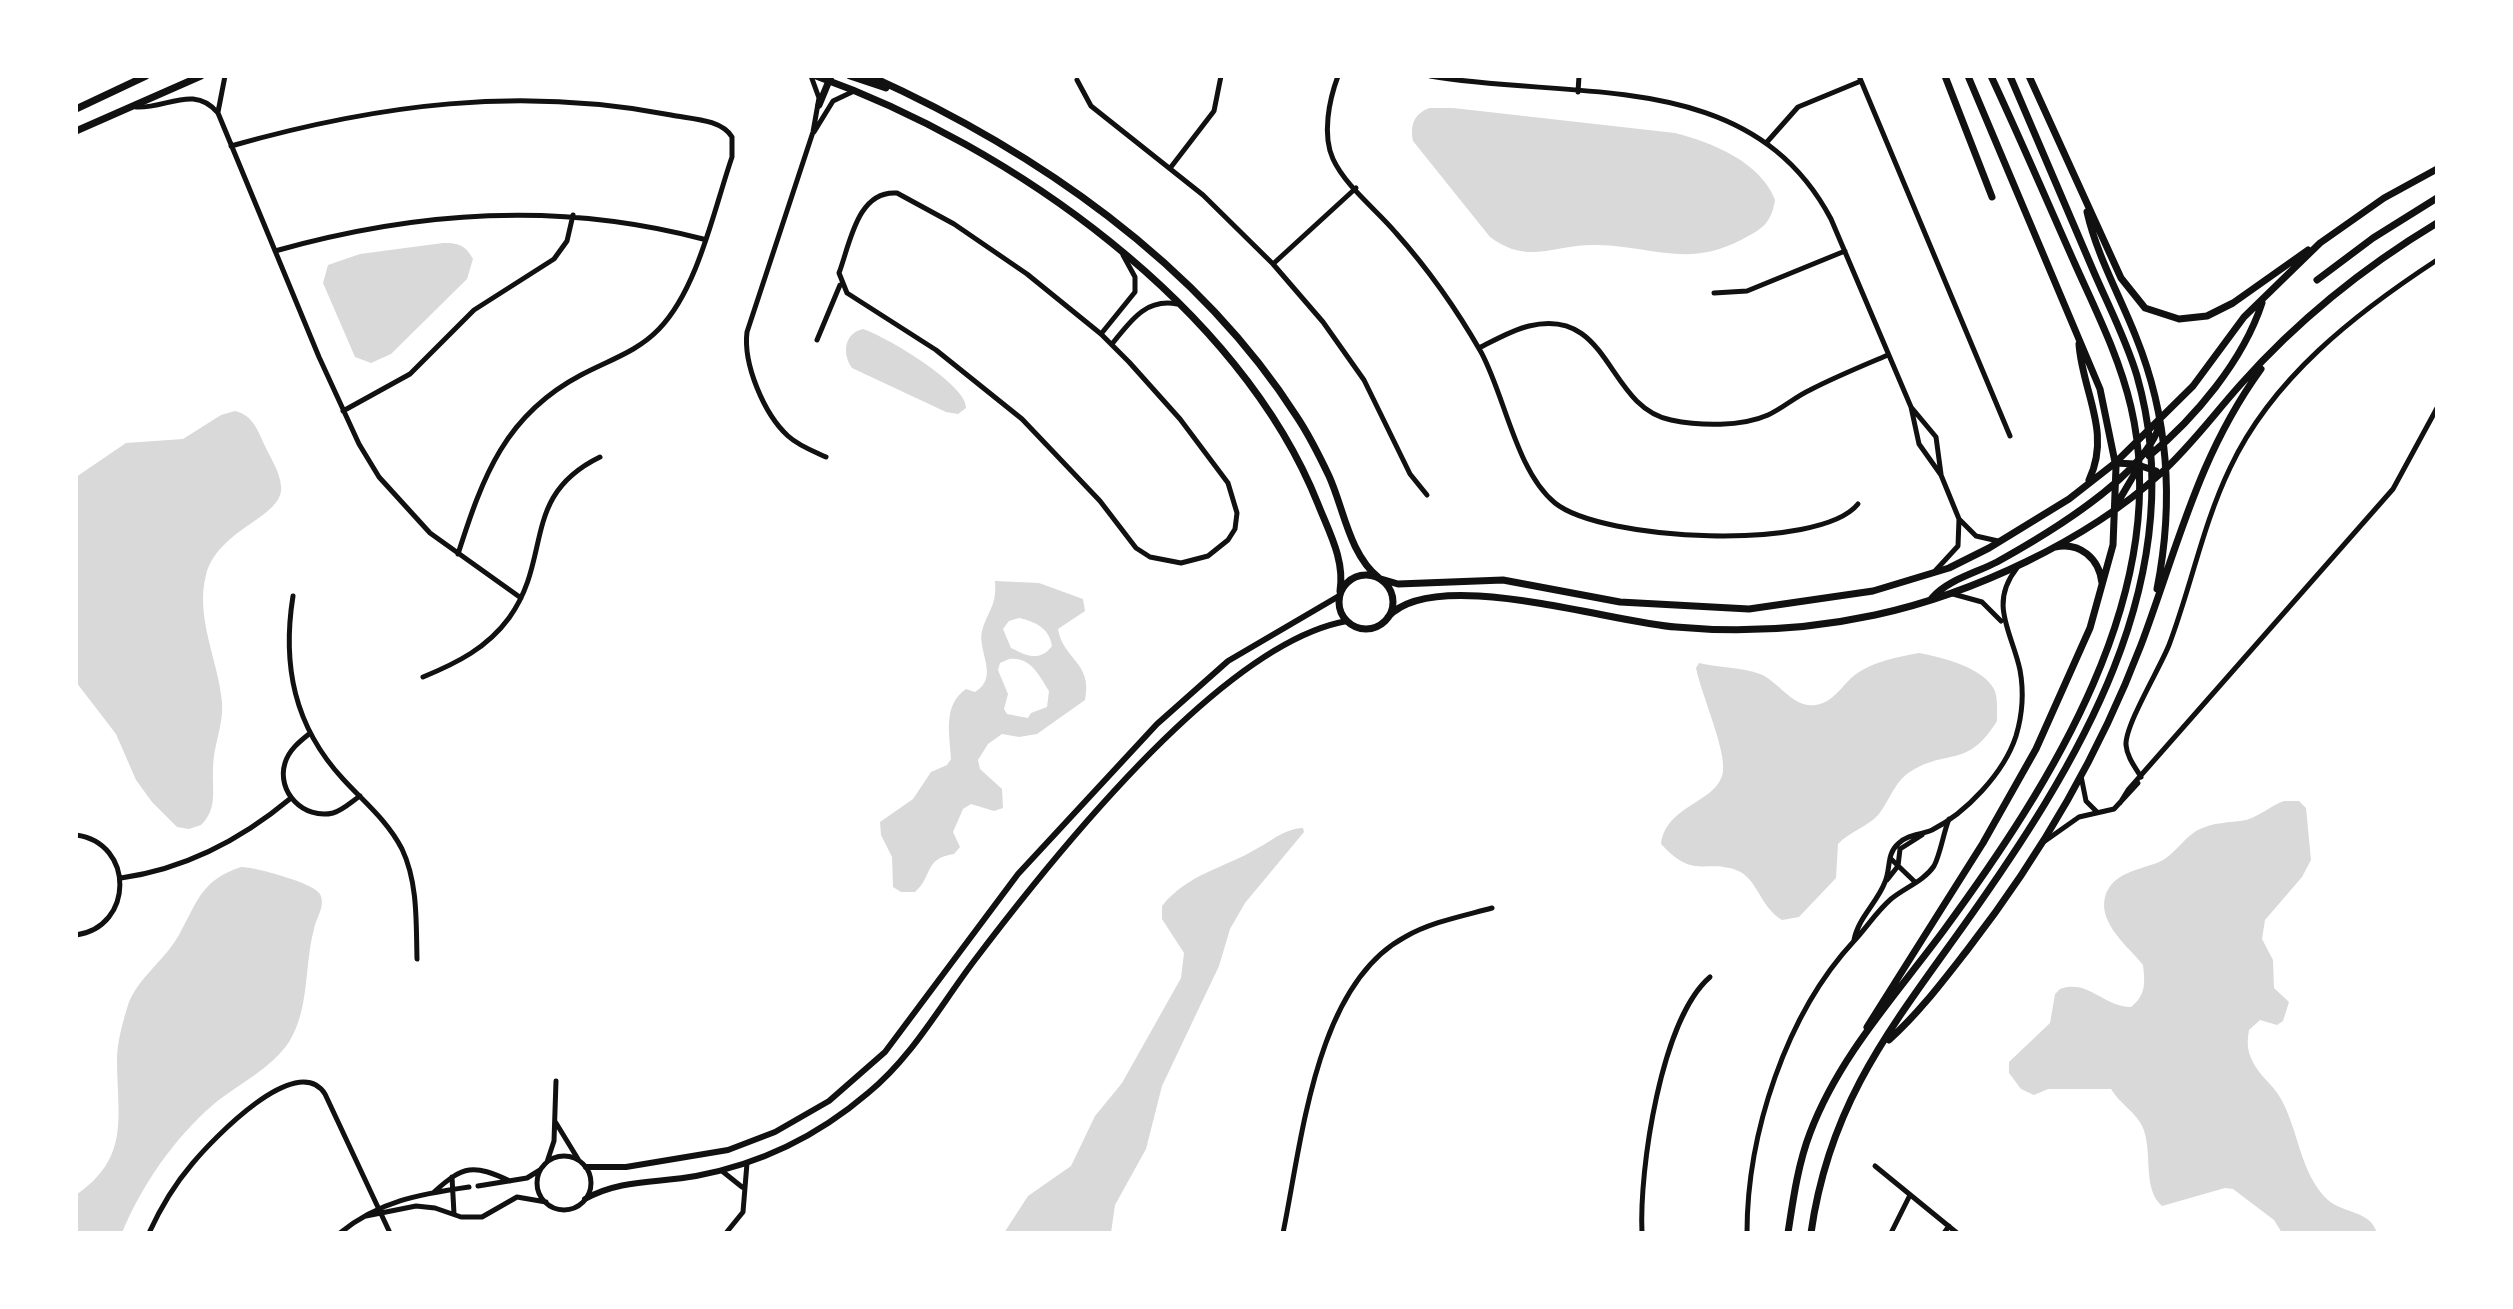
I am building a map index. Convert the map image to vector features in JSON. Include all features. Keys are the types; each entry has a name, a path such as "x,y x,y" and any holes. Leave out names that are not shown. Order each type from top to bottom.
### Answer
{"main road":[{"path":"76,109 146,76"},
{"path":"76,131 129,105 201,76"},
{"path":"813,76 830,78 855,92 902,110 989,156 1079,218 1177,304 1246,380 1292,449 1339,557 1340,610 1347,621 1368,629 1411,601 1476,597 1538,602 1661,626 1748,629 1850,620 1949,595 2018,567 2116,508 2167,468 2274,351 2356,276 2437,223"},
{"path":"850,76 907,93"},
{"path":"870,76 1001,142 1058,179 1131,236 1201,301 1250,354 1297,417 1329,476 1359,556 1392,597 1388,617"},
{"path":"1945,76 1992,197"},
{"path":"1864,1034 1878,1005 1983,843 2036,749 2072,673 2102,590 2113,545 2116,508 2114,448 2100,389 1968,76"},
{"path":"1788,1233 1809,1134 1829,1090 1864,1034 1968,898 2017,823 2071,728 2112,635 2136,542 2140,510 2137,444 2124,379 1991,76"},
{"path":"1811,1233 1817,1188 1830,1143 1848,1101 1898,1018 2009,862 2084,734 2125,640 2150,544 2152,465 2137,376 2010,76"},
{"path":"2029,76 2086,206 2132,296 2145,308 2179,319 2221,311 2353,218 2437,169"},
{"path":"819,105 830,78"},
{"path":"2317,280 2373,238 2437,198"},
{"path":"2086,206 2099,249 2142,352 2161,418 2167,483 2163,551 2153,611"},
{"path":"1340,594 1357,576 1398,584 1503,580 1620,602 1738,609 1873,591 1932,573 2001,541 2069,499 2115,463 2201,376 2244,317 2262,303 2320,243"},
{"path":"1931,600 1946,587 2017,550 2102,491 2173,436 2225,370 2262,303"},
{"path":"2079,342 2098,431 2097,457 2088,483"},
{"path":"1884,1045 1918,1011 1961,958 2045,841 2123,689 2207,457 2231,413 2274,351"},
{"path":"2116,508 2151,445 2161,418"},
{"path":"2173,436 2167,450 2176,458"},
{"path":"2114,448 2160,474 2167,483"},
{"path":"2115,463 2139,462 2167,468"},
{"path":"2101,473 2109,480 2102,491"},
{"path":"2053,547 2070,546 2087,553 2099,569 2102,590"}],"street":[{"path":"218,113 225,76"},
{"path":"813,76 819,105 813,132 747,332 746,348 774,419 796,442 826,457"},
{"path":"1171,167 1214,111 1221,76"},
{"path":"1338,76 1328,142 1334,162 1421,262 1479,348 1534,479 1556,504 1585,520 1659,533 1737,535 1833,521 1844,517 1858,504"},
{"path":"1430,76 1690,106 1736,123 1767,142 1793,164 1814,190 1845,251 1911,407 1919,444 1941,475 1959,519 1976,536 2001,541"},
{"path":"1578,92 1579,76"},
{"path":"1767,142 1798,107 1860,78 2010,436"},
{"path":"1077,80 1091,106 1171,167 1273,264 1351,360 1382,412 1410,474 1427,495"},
{"path":"813,132 833,101 855,92"},
{"path":"129,105 152,107 193,97 207,102 218,113 359,444 402,506 458,554 521,598"},
{"path":"231,146 354,114 445,103 514,100 583,103 705,122 729,132 734,150 683,296 660,328 630,353 557,389 513,429 483,479 458,554"},
{"path":"1273,264 1356,188"},
{"path":"897,193 977,239 1101,334 1180,419 1228,483 1237,513 1235,529 1219,549 1208,556 1181,563 1165,561 1136,548 1100,501 1022,419 959,366 852,297 841,284 839,273 867,204 880,194 897,193"},
{"path":"275,251 361,230 488,214 573,215 636,223 704,239"},
{"path":"343,411 396,384 474,310 554,259 567,241 573,215"},
{"path":"1714,293 1747,291 1845,251"},
{"path":"1101,334 1132,299 1135,277 1121,252"},
{"path":"2140,778 2126,749 2128,730 2165,654 2217,500 2246,437 2280,391 2312,358 2375,302 2437,260"},
{"path":"817,340 841,284"},
{"path":"1132,299 1143,309"},
{"path":"1112,344 1143,309 1161,302 1177,304"},
{"path":"1479,348 1525,326 1566,326 1591,339 1601,349 1626,391 1650,412 1680,421 1735,423 1770,414 1814,387 1888,355"},
{"path":"1911,407 1936,437 1941,475"},
{"path":"2045,841 2079,817 2111,811 2120,803 2393,489 2437,408"},
{"path":"423,677 482,647 511,616 521,598 553,494 579,467 600,457"},
{"path":"1932,573 1958,546 1959,519"},
{"path":"1853,941 1858,926 1898,866 1900,849 1949,819 1992,779 2015,738 2022,694 2020,671 2006,629 2003,596 2018,567"},
{"path":"586,1167 616,1169 711,1154 775,1132 829,1101 885,1052 1018,874 1120,761 1228,661 1340,594"},
{"path":"1949,595 1982,602 2006,629"},
{"path":"293,596 287,652 290,680 309,734 332,767 391,831 411,874 417,959"},
{"path":"380,1210 416,1206 482,1217 517,1197 546,1202 564,1210 616,1186 721,1171 806,1137 839,1116 898,1064 1041,874 1125,781 1208,700 1239,674 1285,645 1325,625 1347,621"},
{"path":"309,734 285,762 283,775 291,798 299,806 319,814 341,810 360,796"},
{"path":"2081,776 2086,801 2098,812"},
{"path":"121,878 163,869 202,855 247,831 291,798"},
{"path":"1747,1233 1754,1151 1768,1098 1807,1010 1853,941 1889,901 1935,864 1949,819"},
{"path":"1886,881 1889,857 1901,840 1927,832"},
{"path":"76,835 98,842 109,852 121,878 116,908 107,921 95,930 76,935"},
{"path":"1889,857 1915,882"},
{"path":"1283,1233 1320,1062 1341,1002 1358,976 1380,954 1405,937 1492,908"},
{"path":"1642,1233 1643,1181 1657,1097 1687,1002 1710,977"},
{"path":"149,1233 172,1191 212,1142 266,1097 305,1080 317,1084 325,1094 390,1233"},
{"path":"547,1163 554,1141 556,1081"},
{"path":"554,1119 578,1160 586,1167 591,1183 585,1199"},
{"path":"478,1186 527,1178 562,1156 578,1160"},
{"path":"726,1233 743,1212 747,1163"},
{"path":"1875,1166 1957,1233"},
{"path":"434,1192 452,1176 475,1168 510,1181"},
{"path":"541,1169 538,1187 546,1202"},
{"path":"721,1171 732,1176 744,1191"},
{"path":"452,1176 454,1214"},
{"path":"340,1233 380,1210 434,1192 469,1187"},
{"path":"1891,1233 1910,1195"},
{"path":"1944,1233 1949,1226"}],"shaded area":[{"path":"1429,108 1453,108 1689,137 1719,148 1747,164 1768,187 1775,200 1773,208 1768,220 1755,232 1703,253 1670,253 1596,245 1542,252 1517,250 1490,237 1413,141 1414,121"},
{"path":"443,243 461,246 470,254 473,259 467,279 391,354 371,363 355,357 323,283 328,265 360,254"},
{"path":"863,329 924,362 954,387 966,408 958,414 946,412 852,368 847,357 847,345 852,335"},
{"path":"235,411 254,424 281,486 273,506 223,546 206,575 203,607 222,710 213,760 212,805 201,825 189,829 177,827 152,802 136,780 116,734 76,682 76,477 126,443 183,439 221,415"},
{"path":"995,581 1039,583 1083,599 1085,611 1058,629 1065,648 1085,677 1085,700 1037,734 1019,737 1002,734 988,744 978,760 980,769 1002,789 1003,808 994,811 971,804 963,809 953,832 960,847 954,854 944,856 933,864 915,892 901,892 893,887 892,857 881,835 880,822 913,799 931,772 947,765 951,759 949,721 953,703 966,689 975,692 986,679 981,639","holes":["1019,618 1045,630 1052,646 1038,656 1011,648 1003,629 1009,621","1009,659 1023,660 1049,691 1047,707 1031,713 1028,718 1007,714 1004,709 1008,694 998,670 1000,663"]},
{"path":"1919,653 1960,664 1988,681 1996,696 1997,721 1977,746 1926,764 1902,779 1879,814 1838,844 1836,878 1799,917 1782,920 1768,907 1749,879 1736,870 1682,862 1661,844 1672,820 1712,790 1723,771 1721,750 1696,668 1699,663 1760,674 1797,701 1813,705 1828,700 1856,674 1871,666"},
{"path":"2284,801 2299,801 2306,808 2311,860 2302,877 2265,920 2262,939 2273,960 2274,988 2289,1002 2283,1021 2277,1025 2260,1020 2249,1030 2248,1049 2255,1066 2281,1099 2311,1178 2319,1190 2334,1204 2369,1220 2377,1233 2282,1233 2274,1220 2233,1189 2225,1188 2162,1206 2152,1190 2143,1128 2111,1089 2048,1089 2034,1095 2021,1089 2009,1073 2009,1062 2050,1023 2055,994 2060,989 2088,990 2112,1003 2131,1007 2142,993 2143,965 2116,935 2106,917 2105,897 2114,882 2164,859 2204,827 2246,820"},
{"path":"1303,828 1304,832 1245,903 1230,929 1219,966 1162,1086 1146,1149 1115,1205 1111,1233 1004,1233 1028,1196 1071,1166 1095,1116 1122,1083 1181,978 1184,953 1162,919 1162,906 1195,879 1284,833"},
{"path":"241,867 296,881 315,890 322,898 296,1029 282,1052 214,1104 186,1131 149,1180 122,1233 76,1233 76,1195 94,1181 106,1166 117,1134 117,1053 132,995 175,941 203,892 218,878"}]}
